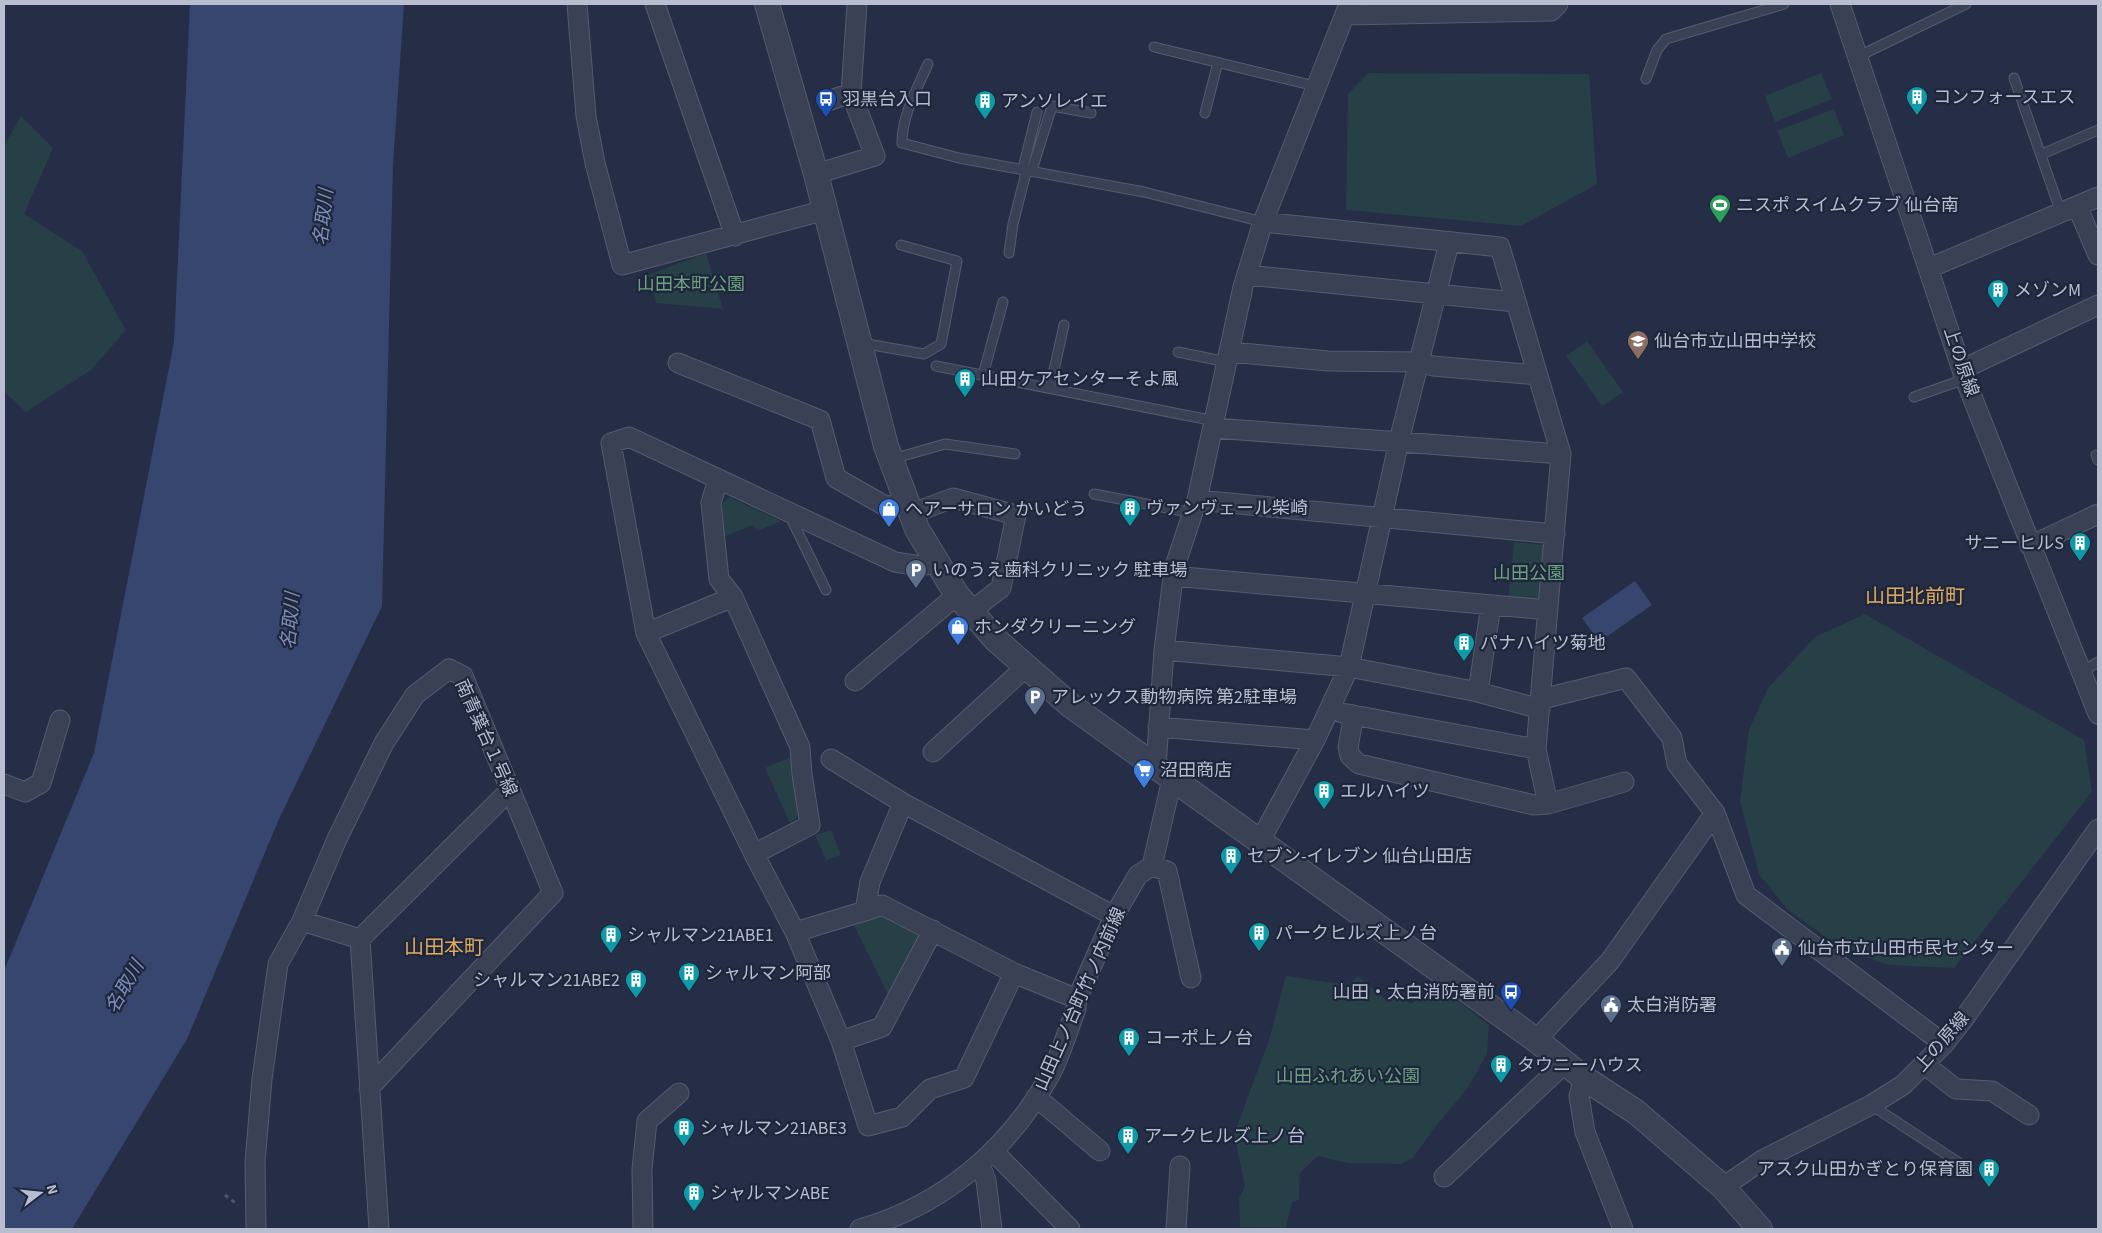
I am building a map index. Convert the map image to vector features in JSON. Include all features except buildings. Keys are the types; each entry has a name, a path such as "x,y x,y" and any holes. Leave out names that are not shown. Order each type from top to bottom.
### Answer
{"street":[{"path":"577,4 586,116 595,163 622,265 735,236 825,210"},
{"path":"655,4 735,236"},
{"path":"767,4 816,174 886,446 908,508 936,563 964,603 994,639 1070,706 1536,1040 1584,1078 1636,1112 1723,1187 1760,1229"},
{"path":"816,174 875,156 851,93 857,4"},
{"path":"1191,978 1167,871 1152,866 1164,773 1158,727 1164,650 1173,576 1195,507 1215,424 1246,275 1263,222 1315,86 1347,9 1465,8 1551,11 1558,4"},
{"name":"上の原線","path":"1840,4 1964,374 2080,673 2098,714"},
{"path":"828,101 851,93"},
{"path":"1929,268 2098,197"},
{"path":"2069,210 2098,255"},
{"path":"1263,222 1450,243 1500,246 1562,454 1536,749 1548,804"},
{"path":"1259,843 1315,740 1349,667 1399,442 1450,243"},
{"path":"1246,275 1516,302"},
{"path":"1964,374 2098,306"},
{"path":"1229,357 1419,362 1434,366 1538,375"},
{"path":"678,363 820,420 836,478 886,507 908,508 953,498 1016,515 1001,588 964,603 855,681"},
{"path":"1215,424 1399,442 1562,454"},
{"path":"936,563 921,566 894,562 629,437 611,443 646,633 754,854 795,932 841,1042 868,1126 902,1117 930,1089 964,1078 1014,973"},
{"path":"718,479 711,503 718,579 733,597 800,747 810,825 754,854"},
{"path":"1195,507 1381,519 1555,534"},
{"path":"2030,546 2098,514"},
{"path":"1173,576 1548,610"},
{"path":"646,633 733,597"},
{"path":"1478,692 1491,605"},
{"path":"1164,650 1349,667 1541,704 1626,678 1672,738 1677,764 1715,813 1746,895 1944,1044"},
{"path":"933,752 1026,667"},
{"name":"南青葉台１号線","path":"302,922 337,839 384,743 416,695 449,669 462,676 553,893 369,1088"},
{"path":"1329,710 1536,749"},
{"path":"1354,715 1348,747 1350,756 1359,764 1534,805 1548,804 1624,782"},
{"path":"4,784 25,792 41,783 60,720"},
{"path":"1158,727 1315,740"},
{"path":"831,759 903,803 1114,916"},
{"path":"379,1229 360,940 510,790"},
{"path":"866,911 870,882 903,803"},
{"path":"1536,1040 1610,961 1715,813"},
{"name":"上の原線","path":"1723,1187 1764,1159 1871,1105 1903,1085 1944,1044 2098,829"},
{"name":"山田上ノ台町竹ノ内前線","path":"860,1229 887,1221 918,1207 956,1184 987,1158 1036,1098 1051,1072 1076,1010 1077,999 1114,916 1138,875 1152,866"},
{"path":"795,932 882,905 1014,973 1077,999"},
{"path":"256,1229 254,1162 262,1079 278,964 302,922 360,940"},
{"path":"841,1042 882,1027 933,930"},
{"path":"1444,1177 1565,1063"},
{"path":"1924,1064 1956,1089 1992,1091 2029,1115"},
{"path":"1584,1078 1579,1096 1585,1132 1623,1229"},
{"path":"643,1229 642,1169 647,1122 679,1093"},
{"path":"1036,1098 1100,1151"},
{"path":"987,1158 986,1181 992,1229"},
{"path":"987,1158 1070,1229"},
{"path":"1176,1229 1180,1166"}],"lane":[{"path":"1646,78 1657,50 1666,39 1784,4"},
{"path":"1858,57 1966,4"},
{"path":"1154,46 1315,86"},
{"path":"1205,113 1218,62"},
{"path":"928,64 910,104 902,134 902,143 960,158 1144,192 1263,222"},
{"path":"2014,78 2042,154 2069,210"},
{"path":"1027,169 1052,106 1091,113"},
{"path":"1009,253 1013,224 1027,169 1037,112"},
{"path":"2042,154 2098,130"},
{"path":"858,342 924,354 941,344 957,261 901,245"},
{"path":"983,375 1003,302"},
{"path":"1050,388 1064,325"},
{"path":"1178,352 1229,357"},
{"path":"936,366 1050,388 1215,424"},
{"path":"1914,397 1964,374"},
{"path":"892,459 945,444 1016,454"},
{"path":"1094,494 1195,507"},
{"path":"788,512 826,590"},
{"path":"2080,673 2098,662"},
{"path":"1871,1105 1967,1168"}],"green space":[{"path":"1369,73 1589,74 1597,184 1521,226 1346,210 1348,94"},
{"path":"1821,73 1832,99 1775,122 1765,96"},
{"path":"1834,109 1844,135 1788,158 1777,131"},
{"path":"21,116 53,148 24,214 82,251 126,330 91,370 26,412 4,392 4,146"},
{"name":"山田本町公園","path":"706,253 723,309 656,303 648,275"},
{"path":"1587,341 1623,392 1602,406 1566,356"},
{"path":"729,497 781,521 758,531 753,525 723,537 716,510"},
{"name":"山田公園","path":"1514,542 1551,546 1544,605 1508,601"},
{"path":"1865,614 2084,740 2092,792 1954,968 1888,965 1839,947 1787,909 1759,874 1740,801 1749,730 1768,688 1815,637"},
{"path":"793,756 803,802 797,817 790,823 765,768"},
{"path":"831,830 841,855 826,860 815,835"},
{"path":"886,911 927,933 891,1001 853,923"},
{"name":"山田ふれあい公園","path":"1286,976 1348,985 1358,976 1388,1002 1396,993 1411,1004 1436,984 1489,1025 1487,1054 1467,1089 1432,1131 1413,1158 1401,1164 1348,1163 1318,1156 1300,1173 1299,1200 1292,1202 1286,1228 1240,1227 1239,1198 1245,1186 1234,1134 1269,1040"}],"water":[{"name":"名取川","path":"190,4 404,4 393,165 382,606 279,819 187,1039 72,1229 4,1229 4,971 94,753 174,342"},
{"path":"1635,581 1652,605 1599,642 1582,618"}],"place":[{"name":"コンフォースエス","path":"1917,116"},
{"name":"羽黒台入口","path":"826,118"},
{"name":"アンソレイエ","path":"985,120"},
{"name":"ニスポ スイムクラブ 仙台南","path":"1720,224"},
{"name":"メゾンM","path":"1998,309"},
{"name":"仙台市立山田中学校","path":"1638,360"},
{"name":"山田ケアセンターそよ風","path":"965,398"},
{"name":"ヴァンヴェール柴崎","path":"1130,527"},
{"name":"ヘアーサロン かいどう","path":"889,528"},
{"name":"サニーヒルS","path":"2080,562"},
{"name":"いのうえ歯科クリニック 駐車場","path":"916,589"},
{"name":"ホンダクリーニング","path":"958,646"},
{"name":"パナハイツ菊地","path":"1464,662"},
{"name":"アレックス動物病院 第2駐車場","path":"1035,716"},
{"name":"沼田商店","path":"1144,789"},
{"name":"エルハイツ","path":"1324,810"},
{"name":"セブン-イレブン 仙台山田店","path":"1231,875"},
{"name":"パークヒルズ上ノ台","path":"1259,952"},
{"name":"シャルマン21ABE1","path":"611,954"},
{"name":"仙台市立山田市民センター","path":"1782,967"},
{"name":"シャルマン阿部","path":"689,992"},
{"name":"シャルマン21ABE2","path":"636,999"},
{"name":"山田・太白消防署前","path":"1511,1011"},
{"name":"太白消防署","path":"1611,1024"},
{"name":"コーポ上ノ台","path":"1129,1057"},
{"name":"タウニーハウス","path":"1501,1084"},
{"name":"シャルマン21ABE3","path":"684,1147"},
{"name":"アークヒルズ上ノ台","path":"1128,1155"},
{"name":"アスク山田かぎとり保育園","path":"1989,1188"},
{"name":"シャルマンABE","path":"694,1212"}],"district":[{"name":"山田北前町","path":"1915,597"},
{"name":"山田本町","path":"444,948"}]}
